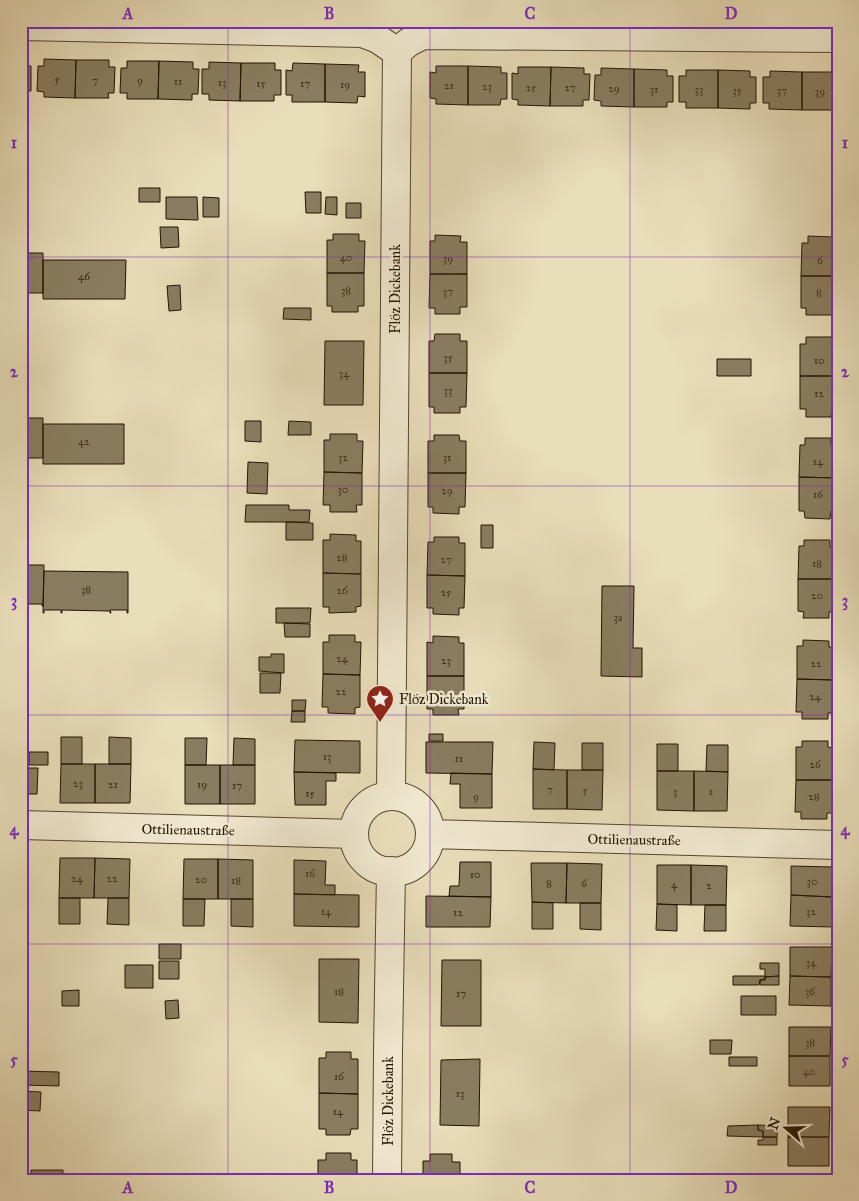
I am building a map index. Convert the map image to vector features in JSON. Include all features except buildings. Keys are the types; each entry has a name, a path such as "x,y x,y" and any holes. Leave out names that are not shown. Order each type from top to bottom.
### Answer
{"street":[{"path":"21,26 362,33 378,39 397,52 409,42 423,35 838,38"},
{"name":"Flöz Dickebank","path":"391,796 397,52"},
{"path":"391,796 403,798 414,803 423,812 428,822 430,834 428,846 413,865 391,872 380,870 369,864 361,856 356,846 354,834 356,822 361,812 369,803 391,796"},
{"name":"Ottilienaustraße","path":"21,825 354,834"},
{"name":"Ottilienaustraße","path":"430,834 838,845"},
{"name":"Flöz Dickebank","path":"387,1180 391,872"}],"place":[{"name":"Flöz Dickebank","path":"380,723"}]}
